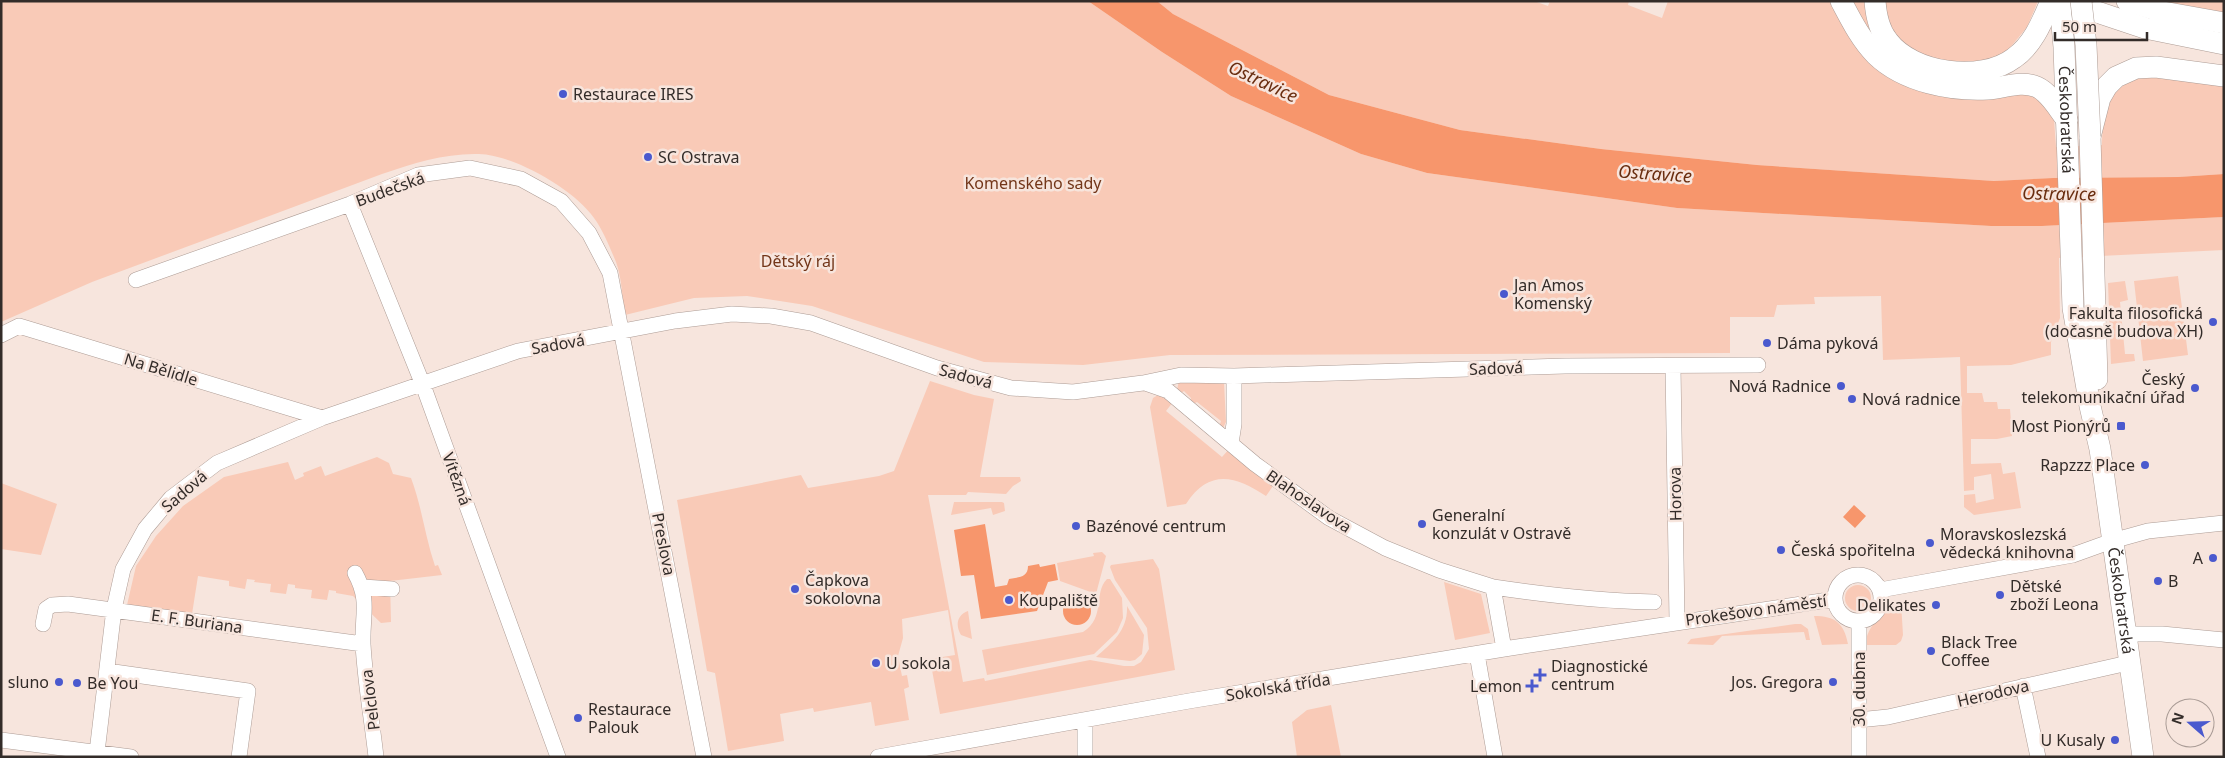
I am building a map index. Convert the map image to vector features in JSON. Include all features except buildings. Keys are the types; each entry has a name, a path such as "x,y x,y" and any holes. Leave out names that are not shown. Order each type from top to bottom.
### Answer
{"main road":[{"path":"1841,1 1863,39 1884,62 1914,78 1964,81 2015,58 2033,38 2051,1"},
{"path":"1876,1 1877,18 1883,33 1894,48 1910,58 1988,89 2020,84 2032,85 2047,93 2067,120"},
{"name":"Českobratrská","path":"2060,1 2064,47 2073,308 2088,350"},
{"path":"2127,1 2162,12 2224,24"},
{"path":"2089,7 2163,33 2224,44"},
{"name":"Českobratrská","path":"2089,7 2086,45 2090,138 2088,350 2128,663 2143,757"},
{"path":"2090,138 2100,98 2107,86 2120,74 2136,68 2156,67 2222,76"}],"street":[{"name":"Budečská","path":"136,280 350,204 418,175 470,168 521,179 534,184 561,201 589,233 610,273 622,332"},
{"name":"Vítězná","path":"350,204 423,385 555,756"},
{"name":"Sadová","path":"97,752 114,609 124,569 133,548 145,528 171,498 217,463 322,418 518,351 675,321 732,314 771,316 811,323 937,368 1011,388 1073,392 1143,383 1181,375 1234,376 1565,366 1673,367 1758,365"},
{"name":"Na Bělidle","path":"1,335 19,326 322,418"},
{"name":"Preslova","path":"622,332 704,757"},
{"name":"Horova","path":"1673,367 1677,621"},
{"path":"1231,443 1234,424 1234,376"},
{"name":"Blahoslavova","path":"1143,383 1168,391 1282,484 1329,518 1377,544 1439,570 1493,587 1603,601 1654,602"},
{"path":"1859,621 1872,616 1878,610 1881,601 1880,590 2073,555 2148,531 2224,523"},
{"path":"355,573 363,587 365,598 363,644"},
{"name":"Prokešovo náměstí","path":"1859,621 1842,615 1837,607 1835,599 1836,590 1841,582 1853,576 1862,575 1870,578 1880,590"},
{"path":"363,587 392,589"},
{"path":"1493,587 1504,649"},
{"name":"Prokešovo náměstí","path":"1677,621 1835,599"},
{"name":"E. F. Buriana","path":"43,624 46,610 52,605 68,604 363,644"},
{"name":"Sokolská třída","path":"878,757 1085,720 1677,621"},
{"name":"30. dubna","path":"1859,621 1858,720 1860,757"},
{"path":"2125,634 2162,634 2224,640"},
{"name":"Pelclova","path":"363,644 376,757"},
{"path":"1477,654 1495,757"},
{"name":"Herodova","path":"1858,720 1888,717 2128,663"},
{"path":"107,671 248,691 239,757"},
{"path":"2023,686 2038,757"},
{"path":"1085,720 1085,757"},
{"path":"1,740 131,757"}],"green space":[{"path":"1,1 1088,1 1162,52 1231,96 1361,154 1427,173 1677,208 1991,226 2042,226 2224,217 2224,250 2059,258 2060,318 2051,342 2051,355 2011,365 1967,366 1967,393 1982,393 1984,402 1997,402 1998,409 2010,409 2012,436 1997,439 1971,439 1971,464 2001,463 2003,474 2015,472 2021,508 1974,515 1964,507 1964,495 1975,494 1976,503 1994,499 1991,474 1974,477 1974,490 1964,491 1960,357 1883,360 1881,296 1814,297 1815,304 1777,305 1774,317 1730,317 1730,353 1170,355 1083,365 984,362 812,306 747,296 694,298 625,315 621,281 616,262 600,228 585,207 558,185 525,167 509,160 479,154 442,157 382,174 92,282 1,322"},
{"path":"1157,1 1534,1 1548,6 1550,1 1629,1 1628,5 1662,18 1668,1 1835,1 1852,32 2028,93 2049,108 2054,120 2056,147 2102,145 2104,121 2109,102 2114,94 2131,81 2144,77 2224,83 2224,174 2178,177 2053,178 1994,181 1757,165 1601,149 1460,130 1329,95 1173,14"},
{"path":"1850,1 1869,1 1874,41"},
{"path":"1882,1 2038,1 2027,27 2009,49 1993,59 1966,65 1918,55 1892,33"},
{"path":"2155,1 2224,1 2224,16"},
{"path":"2178,276 2188,355 2143,361 2134,281"},
{"path":"2125,281 2128,300 2120,302 2125,354 2134,354 2135,361 2111,364 2108,283"},
{"name":"Čapkova sokolovna","path":"930,381 974,395 994,399 980,477 1020,477 1021,481 1006,494 968,492 966,495 928,495 963,682 984,678 985,681 1090,660 1124,666 1134,666 1141,662 1149,649 1147,628 1115,580 1110,567 1111,565 1153,559 1159,569 1175,670 940,714 930,659 955,655 948,610 902,619 903,638 898,656 902,676 907,675 909,687 904,689 909,720 875,726 871,702 814,712 813,708 780,714 784,741 728,751 715,673 707,671 677,500 801,475 808,488 879,476 894,471"},
{"path":"1179,381 1224,383 1226,422 1223,428 1219,427 1221,421 1197,402 1193,404 1190,402 1191,398 1184,391 1181,393 1177,390"},
{"path":"1158,395 1173,402 1166,411 1222,457 1230,448 1273,486 1266,496 1234,480 1214,480 1195,492 1186,504 1167,507 1150,407 1153,398"},
{"path":"377,457 389,463 393,474 411,478 435,566 438,565 442,575 390,581 391,622 381,623 353,596 329,590 327,600 311,598 312,590 295,588 295,585 288,584 286,594 270,592 271,584 254,582 255,580 247,579 245,589 229,586 229,581 198,576 192,614 127,605 136,566 156,536 183,506 224,477 288,462 295,480 304,476 303,473 321,466 325,476"},
{"path":"1,483 57,504 41,555 1,549"},
{"path":"954,502 1002,502 1004,503 1005,511 993,515 991,508 951,515"},
{"path":"1102,552 1106,556 1096,594 1060,581 1057,563 1094,556 1093,553"},
{"path":"1107,579 1110,579 1122,598 1123,618 1117,632 1094,654 987,675 982,650 1083,632 1094,620 1101,591"},
{"path":"1444,582 1481,594 1490,633 1455,640"},
{"path":"1858,585 1867,589 1871,598 1867,607 1858,611 1849,607 1845,598 1849,589"},
{"path":"1901,602 1903,635 1901,641 1896,645 1865,645 1869,631 1883,613"},
{"path":"1127,606 1144,635 1142,654 1135,660 1130,661 1096,657 1114,641 1122,629 1127,614"},
{"path":"968,611 972,639 961,635 958,628 959,618"},
{"path":"1814,616 1828,617 1837,622 1844,631 1848,644 1822,645"},
{"path":"1801,624 1808,629 1810,640 1806,640 1804,632 1722,636 1713,645 1687,644 1691,639"},
{"path":"1331,705 1341,757 1297,757 1292,722 1307,710"}],"water":[{"name":"Ostravice","path":"1088,1 1157,1 1173,14 1329,95 1460,130 1601,149 1757,165 1994,181 2053,178 2178,177 2224,174 2224,217 2042,226 1991,226 1677,208 1427,173 1361,154 1231,96 1162,52"},
{"path":"1854,505 1866,516 1855,528 1843,517"},
{"path":"985,524 995,587 1007,585 1009,579 1024,575 1028,570 1028,566 1039,564 1040,567 1055,564 1058,580 1048,582 1037,611 981,619 974,575 961,576 954,530"},
{"path":"1077,597 1087,601 1091,611 1087,621 1077,625 1067,621 1063,611 1067,601"}],"place":[{"name":"Restaurace IRES","path":"563,94"},
{"name":"SC Ostrava","path":"648,157"},
{"name":"Jan Amos Komenský","path":"1504,294"},
{"name":"Fakulta filosofická (dočasně budova XH)","path":"2213,322"},
{"name":"Dáma pyková","path":"1767,343"},
{"name":"Nová Radnice","path":"1841,386"},
{"name":"Český telekomunikační úřad","path":"2195,388"},
{"name":"Nová radnice","path":"1852,399"},
{"name":"Most Pionýrů","path":"2121,426"},
{"name":"Rapzzz Place","path":"2145,465"},
{"name":"Generalní konzulát v Ostravě","path":"1422,524"},
{"name":"Bazénové centrum","path":"1076,526"},
{"name":"Moravskoslezská vědecká knihovna","path":"1930,543"},
{"name":"Česká spořitelna","path":"1781,550"},
{"name":"A","path":"2213,558"},
{"name":"B","path":"2158,581"},
{"name":"Čapkova sokolovna","path":"795,589"},
{"name":"Dětské zboží Leona","path":"2000,595"},
{"name":"Koupaliště","path":"1009,600"},
{"name":"Delikates","path":"1936,605"},
{"name":"Black Tree Coffee","path":"1931,651"},
{"name":"U sokola","path":"876,663"},
{"name":"Diagnostické centrum","path":"1540,675"},
{"name":"sluno","path":"59,682"},
{"name":"Jos. Gregora","path":"1833,682"},
{"name":"Be You","path":"77,683"},
{"name":"Lemon","path":"1532,686"},
{"name":"Restaurace Palouk","path":"578,718"},
{"name":"U Kusaly","path":"2115,740"}],"park label":[{"name":"Komenského sady","path":"1033,183"},
{"name":"Dětský ráj","path":"798,261"}]}
